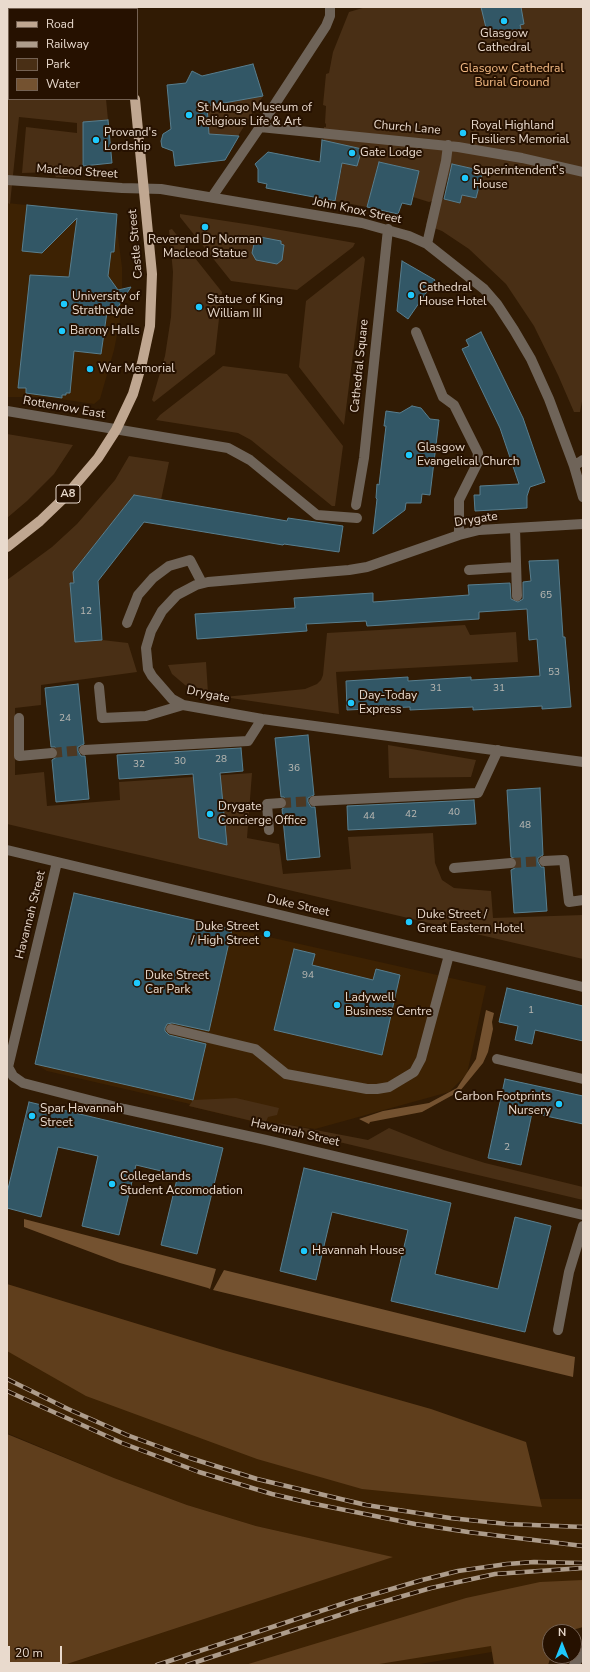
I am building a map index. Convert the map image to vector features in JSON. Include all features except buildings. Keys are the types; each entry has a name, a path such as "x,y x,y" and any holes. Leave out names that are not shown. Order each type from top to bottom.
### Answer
{"main road":[{"name":"Castle Street","path":"116,430 133,394 142,364 151,315 152,268 135,100"},
{"name":"A8","path":"7,547 40,521 75,487 98,458 116,430"}],"street":[{"path":"212,197 326,26 330,16 330,7"},
{"name":"Church Lane","path":"260,127 448,145 487,151 583,172"},
{"path":"427,244 446,161 448,145"},
{"name":"Macleod Street","path":"7,180 144,189"},
{"name":"John Knox Street","path":"144,189 162,189 362,223 388,229 427,244 484,289 510,323 531,359 579,463 583,497"},
{"name":"Cathedral Square","path":"356,505 364,458 388,229"},
{"path":"416,332 444,397 454,404 478,453 477,464 459,500 459,535"},
{"name":"Rottenrow East","path":"7,411 116,430"},
{"path":"116,430 228,448 250,460 317,515 357,518"},
{"name":"Drygate","path":"583,524 480,530 459,535 363,568 202,583 187,588 169,602 151,631 146,648 148,669 152,676 172,699 183,705 262,719 583,762"},
{"path":"515,528 517,596"},
{"path":"127,623 138,596 153,578 169,566 190,560 202,583"},
{"path":"469,570 516,567"},
{"path":"99,688 102,718 146,716 183,705"},
{"path":"19,718 19,756 52,753"},
{"path":"84,750 248,742 262,719"},
{"path":"314,801 478,793 498,750"},
{"path":"269,830 267,804 281,803"},
{"name":"Duke Street","path":"7,850 583,987"},
{"path":"544,861 564,860 569,902 583,900"},
{"name":"Havannah Street","path":"57,862 7,1067 13,1076 23,1083 124,1109 266,1140 583,1215"},
{"path":"454,868 511,863"},
{"path":"171,1029 255,1049 286,1074 367,1089 389,1087 414,1072 421,1059 449,955"},
{"path":"497,1059 583,1079"},
{"path":"558,1330 569,1272 583,1226"},
{"path":"574,1665 583,1652"}],"shaded area":[{"name":"University of Strathclyde","path":"7,203 115,214 122,267 120,320 114,350 100,399 94,404 46,397 7,397"},
{"path":"74,893 486,986 467,1074 449,1092 315,1129 279,1123 276,1127 189,1106 190,1104 47,1071 35,1064"},
{"path":"7,1284 223,1350 431,1409 526,1442 542,1507 362,1489 257,1459 86,1396 7,1351"},
{"path":"7,1313 524,1499 583,1499 583,1627 582,1624 542,1624 542,1635 498,1651 414,1665 64,1665 392,1557 256,1526 187,1505 114,1478 7,1433"},
{"path":"7,1434 114,1478 187,1505 256,1526 393,1557 64,1665 7,1665"},
{"path":"583,1580 583,1627 582,1624 542,1624 542,1664 548,1665 494,1665 491,1646 373,1665 245,1665 466,1598 540,1582"}],"green space":[{"path":"7,7 97,7 8,8 8,100 106,100 108,120 83,122 82,176 56,177 53,172 22,173 26,127 77,133 77,123 19,117 10,204 7,203"},
{"name":"Glasgow Cathedral Burial Ground","path":"366,7 583,7 583,396 580,412 574,412 534,326 506,284 469,249 442,231 426,225 432,201 429,202 413,197 419,171 379,162 367,207 335,201 342,167 323,163 326,106 323,105 326,74 329,73 333,52 349,12","holes":["452,164 482,171 476,198 462,195 460,203 442,199"]},
{"path":"263,96 238,136 221,135 211,162 207,106"},
{"path":"180,214 355,243 353,247 297,290 231,281 180,217"},
{"path":"172,229 222,292 215,354 154,402 152,400 165,356 171,317 173,272 169,230"},
{"path":"363,256 365,259 344,425 299,367 306,301"},
{"path":"223,366 287,374 343,446 335,506 332,506 251,440 238,433 156,420 160,415"},
{"path":"7,434 73,445 54,474 27,501 7,518"},
{"path":"129,456 169,462 161,500 134,495 80,563 86,567 74,583 70,584 75,642 102,640 128,643 137,672 41,685 41,705 15,708 15,775 44,772 47,806 120,800 119,782 252,773 247,838 279,844 283,874 351,869 348,837 433,833 435,863 442,880 454,888 491,891 493,918 583,915 583,959 7,824 7,580 52,547 77,524 115,480"},
{"path":"465,625 470,635 516,632 518,662 336,672 339,714 224,697 305,689 317,684 323,675 327,633"},
{"path":"206,662 208,693 201,692 185,685 172,674 168,665"},
{"path":"388,745 476,760 471,777 389,778"},
{"path":"236,1098 279,1108 277,1115 268,1117 265,1124 189,1106 193,1100"},
{"path":"279,1123 368,1140 389,1128 444,1150 485,1163 583,1187 583,1200 276,1127"}],"water":[{"path":"486,1010 494,1013 492,1022 493,1029 488,1052 483,1063 460,1091 422,1112 370,1122 369,1124 359,1119 383,1111 429,1103 457,1088 476,1059"},
{"path":"24,1219 216,1269 210,1289 120,1263 24,1227"},
{"path":"224,1270 575,1357 573,1377 213,1290"}],"tunnel":[{"path":"52,753 84,750"},
{"path":"281,803 314,801"},
{"path":"511,863 544,861"}],"railway":[{"path":"7,1379 68,1409 127,1435 190,1458 257,1479 366,1505 450,1518 507,1524 583,1527"},
{"path":"7,1391 122,1443 199,1472 272,1494 415,1524 583,1546"},
{"path":"157,1665 354,1600 458,1571 534,1562 583,1563"},
{"path":"187,1665 358,1609 431,1588 495,1574 583,1568"}],"place":[{"name":"Glasgow Cathedral","path":"504,21"},
{"name":"St Mungo Museum of Religious Life & Art","path":"189,115"},
{"name":"Royal Highland Fusiliers Memorial","path":"463,133"},
{"name":"Provand's Lordship","path":"96,140"},
{"name":"Gate Lodge","path":"352,153"},
{"name":"Superintendent's House","path":"465,178"},
{"name":"Reverend Dr Norman Macleod Statue","path":"205,227"},
{"name":"Cathedral House Hotel","path":"411,295"},
{"name":"University of Strathclyde","path":"64,304"},
{"name":"Statue of King William III","path":"199,307"},
{"name":"Barony Halls","path":"62,331"},
{"name":"War Memorial","path":"90,369"},
{"name":"Glasgow Evangelical Church","path":"409,455"},
{"name":"Day-Today Express","path":"351,703"},
{"name":"Drygate Concierge Office","path":"210,814"},
{"name":"Duke Street / Great Eastern Hotel","path":"409,922"},
{"name":"Duke Street / High Street","path":"267,934"},
{"name":"Duke Street Car Park","path":"137,983"},
{"name":"Ladywell Business Centre","path":"337,1005"},
{"name":"Carbon Footprints Nursery","path":"559,1104"},
{"name":"Spar Havannah Street","path":"32,1116"},
{"name":"Collegelands Student Accomodation","path":"112,1184"},
{"name":"Havannah House","path":"304,1251"}]}
